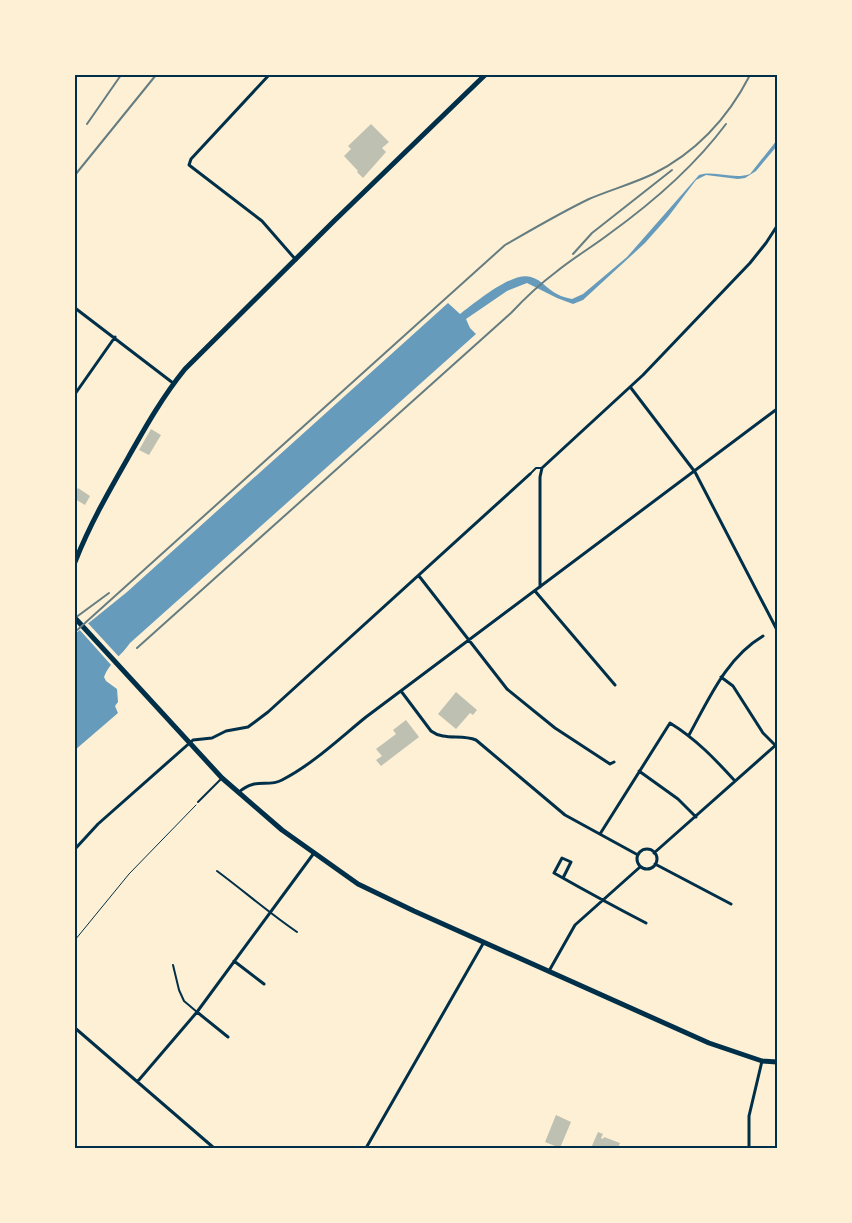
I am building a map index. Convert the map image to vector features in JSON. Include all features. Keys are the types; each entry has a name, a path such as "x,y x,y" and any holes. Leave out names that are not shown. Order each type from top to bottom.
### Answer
{"main road":[{"path":"75,562 94,517 173,383 196,357 485,75"},
{"path":"75,618 189,744 238,793 264,816 314,853 372,892 709,1043 762,1061 777,1062"}],"street":[{"path":"269,75 190,160 189,165 262,220 296,260"},
{"path":"540,587 540,477 542,468 631,388 750,263 777,226"},
{"path":"75,308 173,383"},
{"path":"75,394 115,337"},
{"path":"631,388 695,472 777,630"},
{"path":"238,793 256,783 280,781 309,762 400,691 777,409"},
{"path":"75,849 98,824 189,744 198,739 212,738 226,731 248,727 261,718 530,474"},
{"path":"419,576 502,684 569,738 610,764 614,762"},
{"path":"535,591 615,685"},
{"path":"688,735 724,672 752,642 763,636"},
{"path":"654,854 776,745 763,733 733,686 721,677"},
{"path":"400,691 436,735 444,737 468,736 476,740 560,811 638,855"},
{"path":"600,834 670,723 688,735 710,754 735,781"},
{"path":"639,771 678,799 696,817"},
{"path":"647,850 654,854 656,858 655,864 648,869 640,867 637,861 638,855 642,851 647,850"},
{"path":"138,1081 197,1012 314,853"},
{"path":"563,878 571,862 562,858 554,873 563,878 603,900 646,923"},
{"path":"655,864 731,904"},
{"path":"548,971 574,925 640,867"},
{"path":"366,1148 484,942"},
{"path":"234,961 264,984"},
{"path":"197,1012 228,1037"},
{"path":"75,1028 214,1148"},
{"path":"749,1148 749,1116 762,1061"}],"lane":[{"path":"530,474 536,468 542,468"},
{"path":"198,802 222,778"},
{"path":"217,871 260,903 269,913 297,932"},
{"path":"173,965 179,990 184,1001 197,1012"}],"path":[{"path":"75,940 138,865 198,802"}],"water":[{"path":"777,140 777,146 756,171 745,178 738,179 706,175 696,180 668,217 645,243 583,300 573,304 527,283 507,291 466,319 470,328 476,334 130,643 109,667 104,677 106,681 117,689 118,702 115,706 118,713 75,750 75,634 127,592 448,303 460,314 494,289 523,276 535,278 554,292 565,297 572,299 583,294 627,257 699,175 712,174 744,176 750,174"}],"pier":[{"path":"86,621 121,659 112,666 78,628"}],"building":[{"path":"371,124 389,142 382,148 386,152 363,178 344,156 351,149 348,146"},
{"path":"151,429 161,435 149,455 139,450"},
{"path":"78,488 90,496 85,505 75,499 75,492"},
{"path":"456,692 477,710 473,715 470,713 456,729 438,714"},
{"path":"406,720 419,737 381,766 376,760 382,756 376,749 396,734 393,730"},
{"path":"556,1115 571,1122 560,1148 545,1142"},
{"path":"598,1132 603,1134 601,1138 603,1139 604,1137 620,1143 618,1148 591,1148"}],"railway":[{"path":"87,124 121,75"},
{"path":"75,175 156,75"},
{"path":"75,632 505,245 578,204 653,174 684,155 710,132 732,106 750,75"},
{"path":"137,648 511,313 538,286 603,239 672,184 714,140 726,124"},
{"path":"573,254 592,233 672,170"},
{"path":"75,618 109,593"}]}
